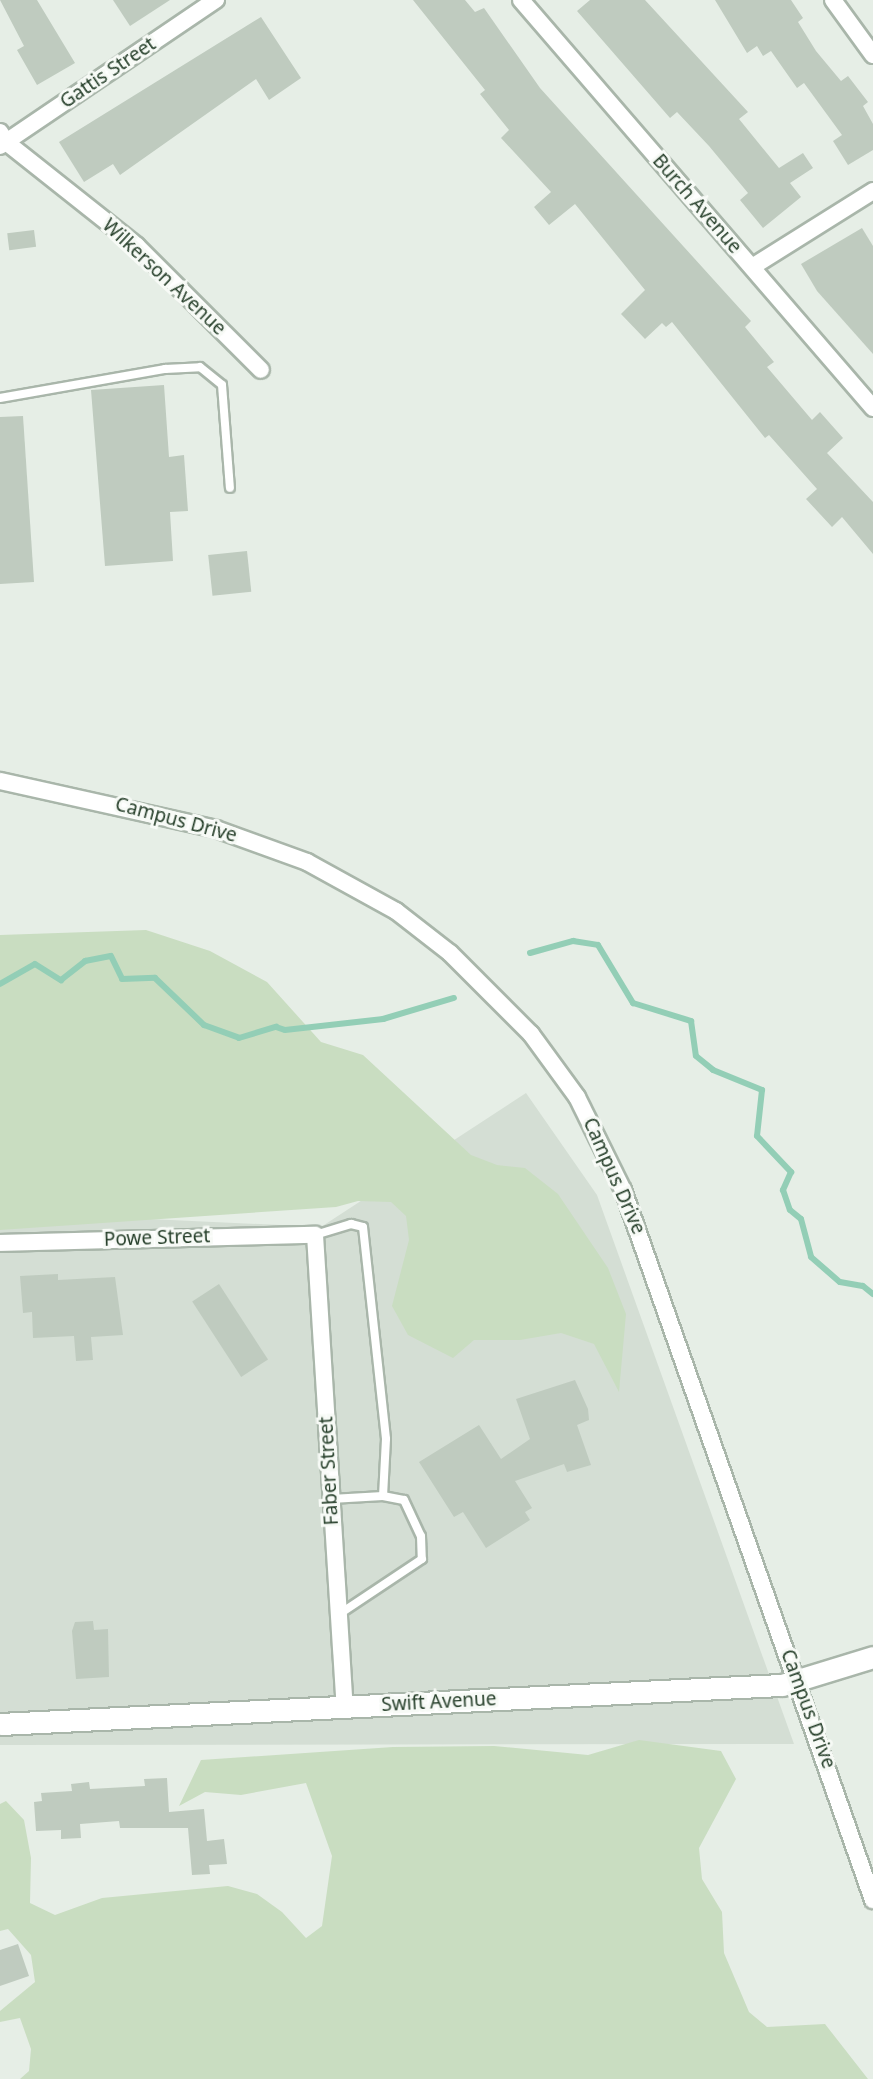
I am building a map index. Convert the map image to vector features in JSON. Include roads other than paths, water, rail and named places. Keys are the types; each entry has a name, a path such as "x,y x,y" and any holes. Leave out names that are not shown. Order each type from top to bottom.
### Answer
{"street":[{"name":"Gattis Street","path":"2,140 216,0"},
{"name":"Burch Avenue","path":"521,0 873,408"},
{"path":"833,0 873,55"},
{"name":"Wilkerson Avenue","path":"2,140 137,246 261,370"},
{"path":"752,267 873,191"},
{"name":"Campus Drive","path":"0,780 216,829 307,862 396,911 458,960 523,1025 576,1097 623,1190 799,1681 873,1900"},
{"name":"Powe Street","path":"0,1243 315,1235"},
{"name":"Faber Street","path":"315,1235 345,1707"},
{"name":"Swift Avenue","path":"0,1724 799,1681 873,1657"}],"lane":[{"path":"0,398 165,369 200,367 222,385 230,488"},
{"path":"315,1235 351,1224 363,1227 386,1439 383,1496"},
{"path":"331,1499 383,1496 404,1500 421,1536 422,1559 338,1615"}],"waterway":[{"path":"530,953 573,941 598,945 633,1003 691,1021 696,1056 713,1070 762,1090 757,1136 791,1172 783,1190 790,1210 801,1219 811,1257 840,1282 863,1286 873,1294"},
{"path":"0,984 35,964 61,980 85,961 111,956 122,979 155,978 204,1025 239,1038 276,1027 285,1030 383,1019 454,998"}]}
